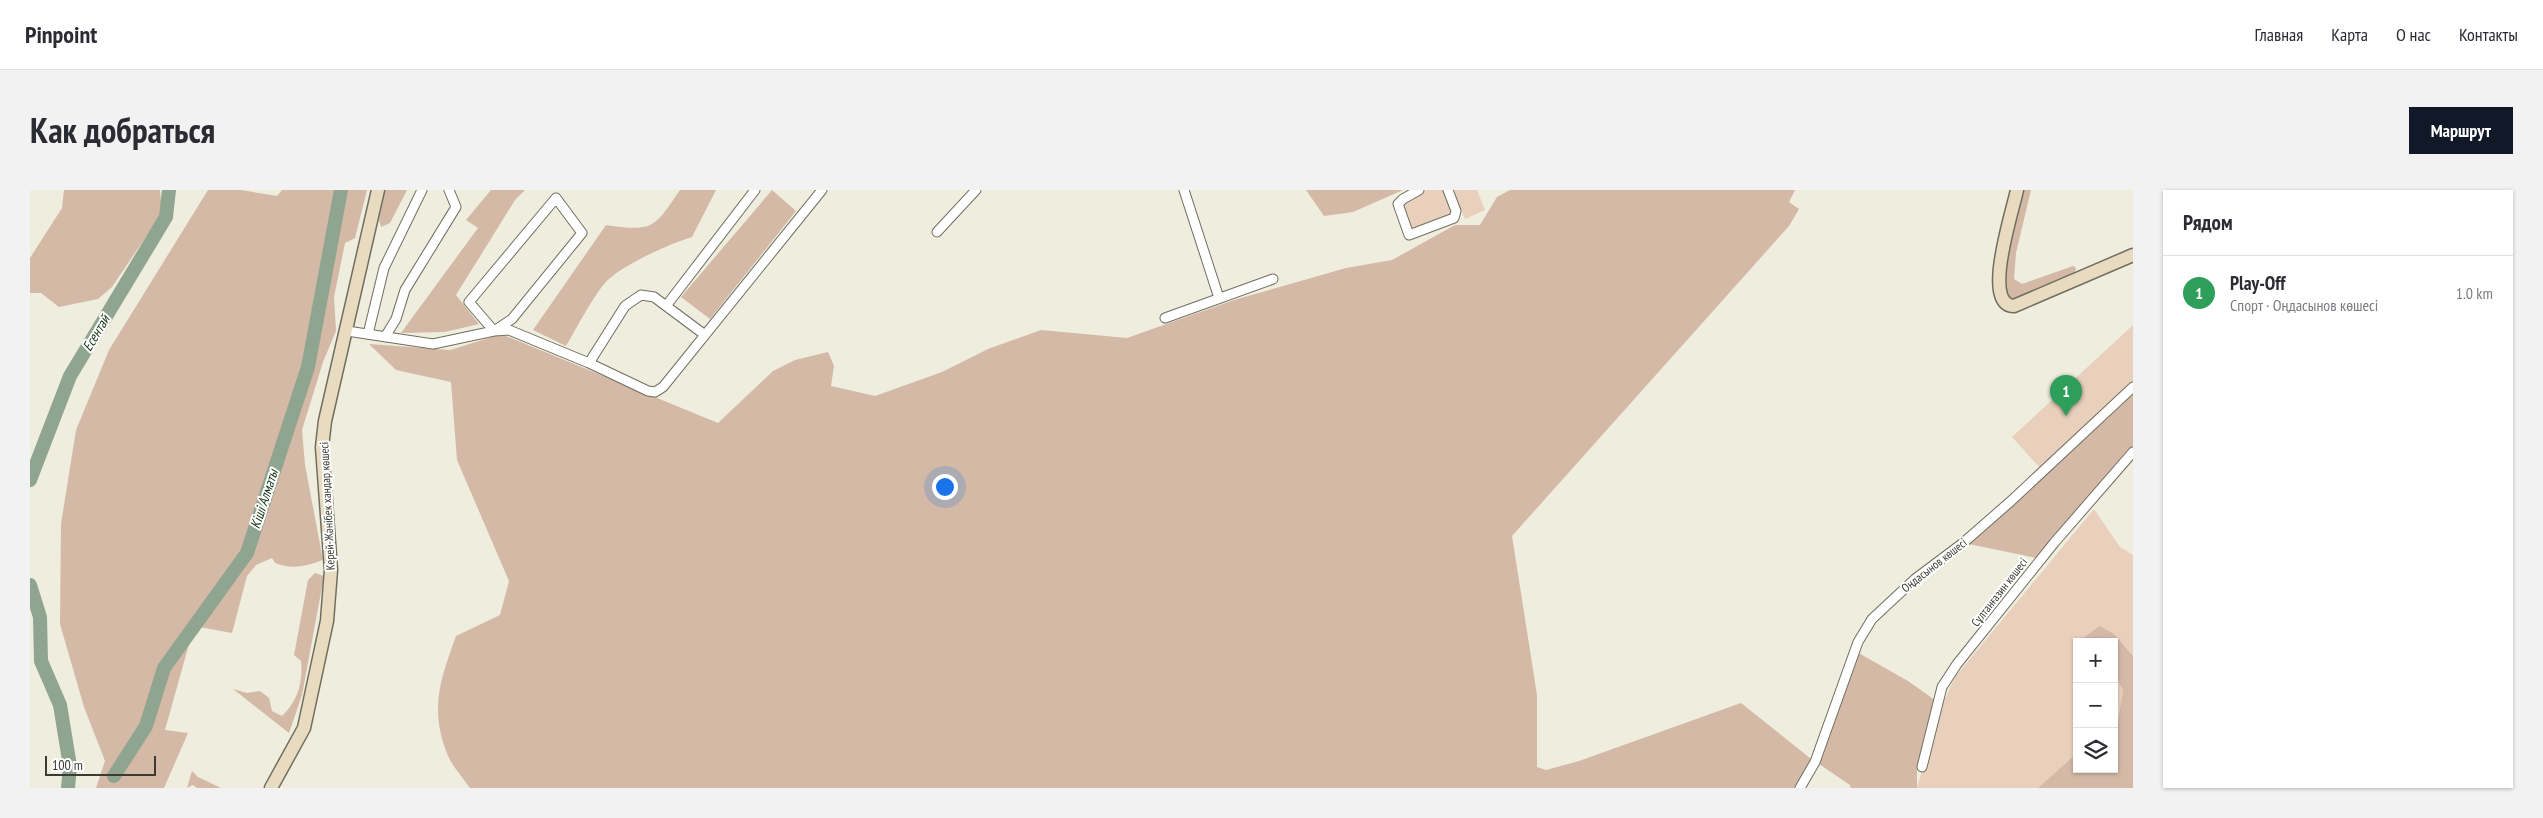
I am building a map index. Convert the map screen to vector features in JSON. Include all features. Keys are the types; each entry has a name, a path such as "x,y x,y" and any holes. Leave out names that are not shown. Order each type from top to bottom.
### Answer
{"main road":[{"name":"Керей-Жәнібек хандар көшесі","path":"271,788 304,728 327,621 331,570 322,447 325,421 378,190"},
{"path":"2017,190 1998,276 2000,294 2003,302 2009,306 2014,306 2133,255"}],"street":[{"path":"368,334 384,268 422,190"},
{"path":"385,337 396,319 405,290 456,207 449,190"},
{"path":"666,306 755,190"},
{"path":"347,331 433,344 494,331 509,330 589,362 648,392 655,392 663,387 822,190"},
{"path":"937,232 976,190"},
{"path":"1184,190 1218,298"},
{"path":"1419,190 1398,204 1409,235 1454,218 1456,211 1448,190"},
{"path":"556,198 582,232 512,319 494,331 469,302 556,198"},
{"path":"1165,318 1273,279"},
{"path":"589,362 624,306 632,298 641,295 654,297 705,335"},
{"name":"Оңдасынов көшесі","path":"1800,788 1816,762 1858,642 1872,619 1915,579 1963,543 2011,501 2133,387"},
{"name":"Сұлтанғазин көшесі","path":"1922,767 1942,687 1957,664 2046,554 2133,452"}],"shaded area":[{"path":"64,190 160,190 162,213 112,287 98,299 59,307 41,293 30,293 30,258 62,208"},
{"path":"208,190 241,190 277,196 282,190 367,190 355,238 345,243 334,297 336,331 323,362 302,430 305,465 323,560 294,567 275,563 272,558 256,565 247,576 232,633 194,626 165,730 188,733 164,788 96,788 105,761 84,707 60,624 61,524 76,430 109,350"},
{"path":"385,190 407,190 390,223 381,227 379,220"},
{"path":"491,190 525,190 515,200 456,295 479,324 445,332 401,333 478,228 466,220"},
{"path":"680,190 716,190 692,237 645,256 611,277 593,299 566,346 533,330 606,225 634,228 651,224 658,220"},
{"path":"772,190 796,211 710,319 681,297"},
{"path":"1306,190 1403,190 1353,212 1324,216"},
{"path":"1427,190 1445,190 1453,210 1449,217 1412,230 1403,204"},
{"path":"1452,190 1477,190 1485,210 1465,219"},
{"path":"1510,190 1795,190 1789,202 1799,209 1789,226 1512,536 1537,695 1537,767 1546,770 1579,761 1741,703 1815,762 1855,651 1908,681 1939,703 1922,767 1917,765 1917,788 1851,788 1850,785 1816,762 1796,788 470,788 450,760 442,739 438,709 441,681 445,667 456,636 500,615 509,581 457,460 451,382 396,370 369,344 450,350 495,336 506,336 718,423 773,371 795,360 828,352 834,366 831,386 875,396 942,372 988,349 1041,330 1127,338 1234,300 1346,268 1392,260 1455,225 1480,225 1497,197"},
{"path":"2020,190 2031,190 2016,253 2014,279 2022,284 2073,266 2076,268 2075,272 2051,284 2027,295 2010,300 2003,282"},
{"path":"2133,325 2133,383 2041,469 2012,437"},
{"path":"2133,387 2133,452 2041,559 1959,542 2011,501"},
{"path":"2094,509 2120,547 2133,555 2133,656 2114,634 2073,638 2073,757 2038,788 1917,788 1938,717 1955,677"},
{"path":"315,573 324,576 302,695 289,733 233,689 247,693 260,691 269,698 272,711 282,716 292,704 296,698 301,677 301,661 294,655 308,580"},
{"path":"2100,626 2117,638 2083,638"},
{"path":"2118,639 2133,656 2133,788 2038,788 2073,757 2073,773 2118,773 2118,721 2123,690 2118,681"},
{"path":"2118,681 2123,690 2118,722"},
{"path":"192,771 198,777 221,788 197,788 193,785 187,788"}],"waterway":[{"name":"Есентай","path":"30,480 70,376 166,217 169,190"},
{"name":"Кіші Алматы","path":"114,776 146,726 164,668 247,553 308,367 341,190"},
{"name":"Есентай","path":"30,585 40,617 41,661 60,705 70,766 68,788"}],"place":[{"name":"Play-Off","path":"2066,416"}]}
